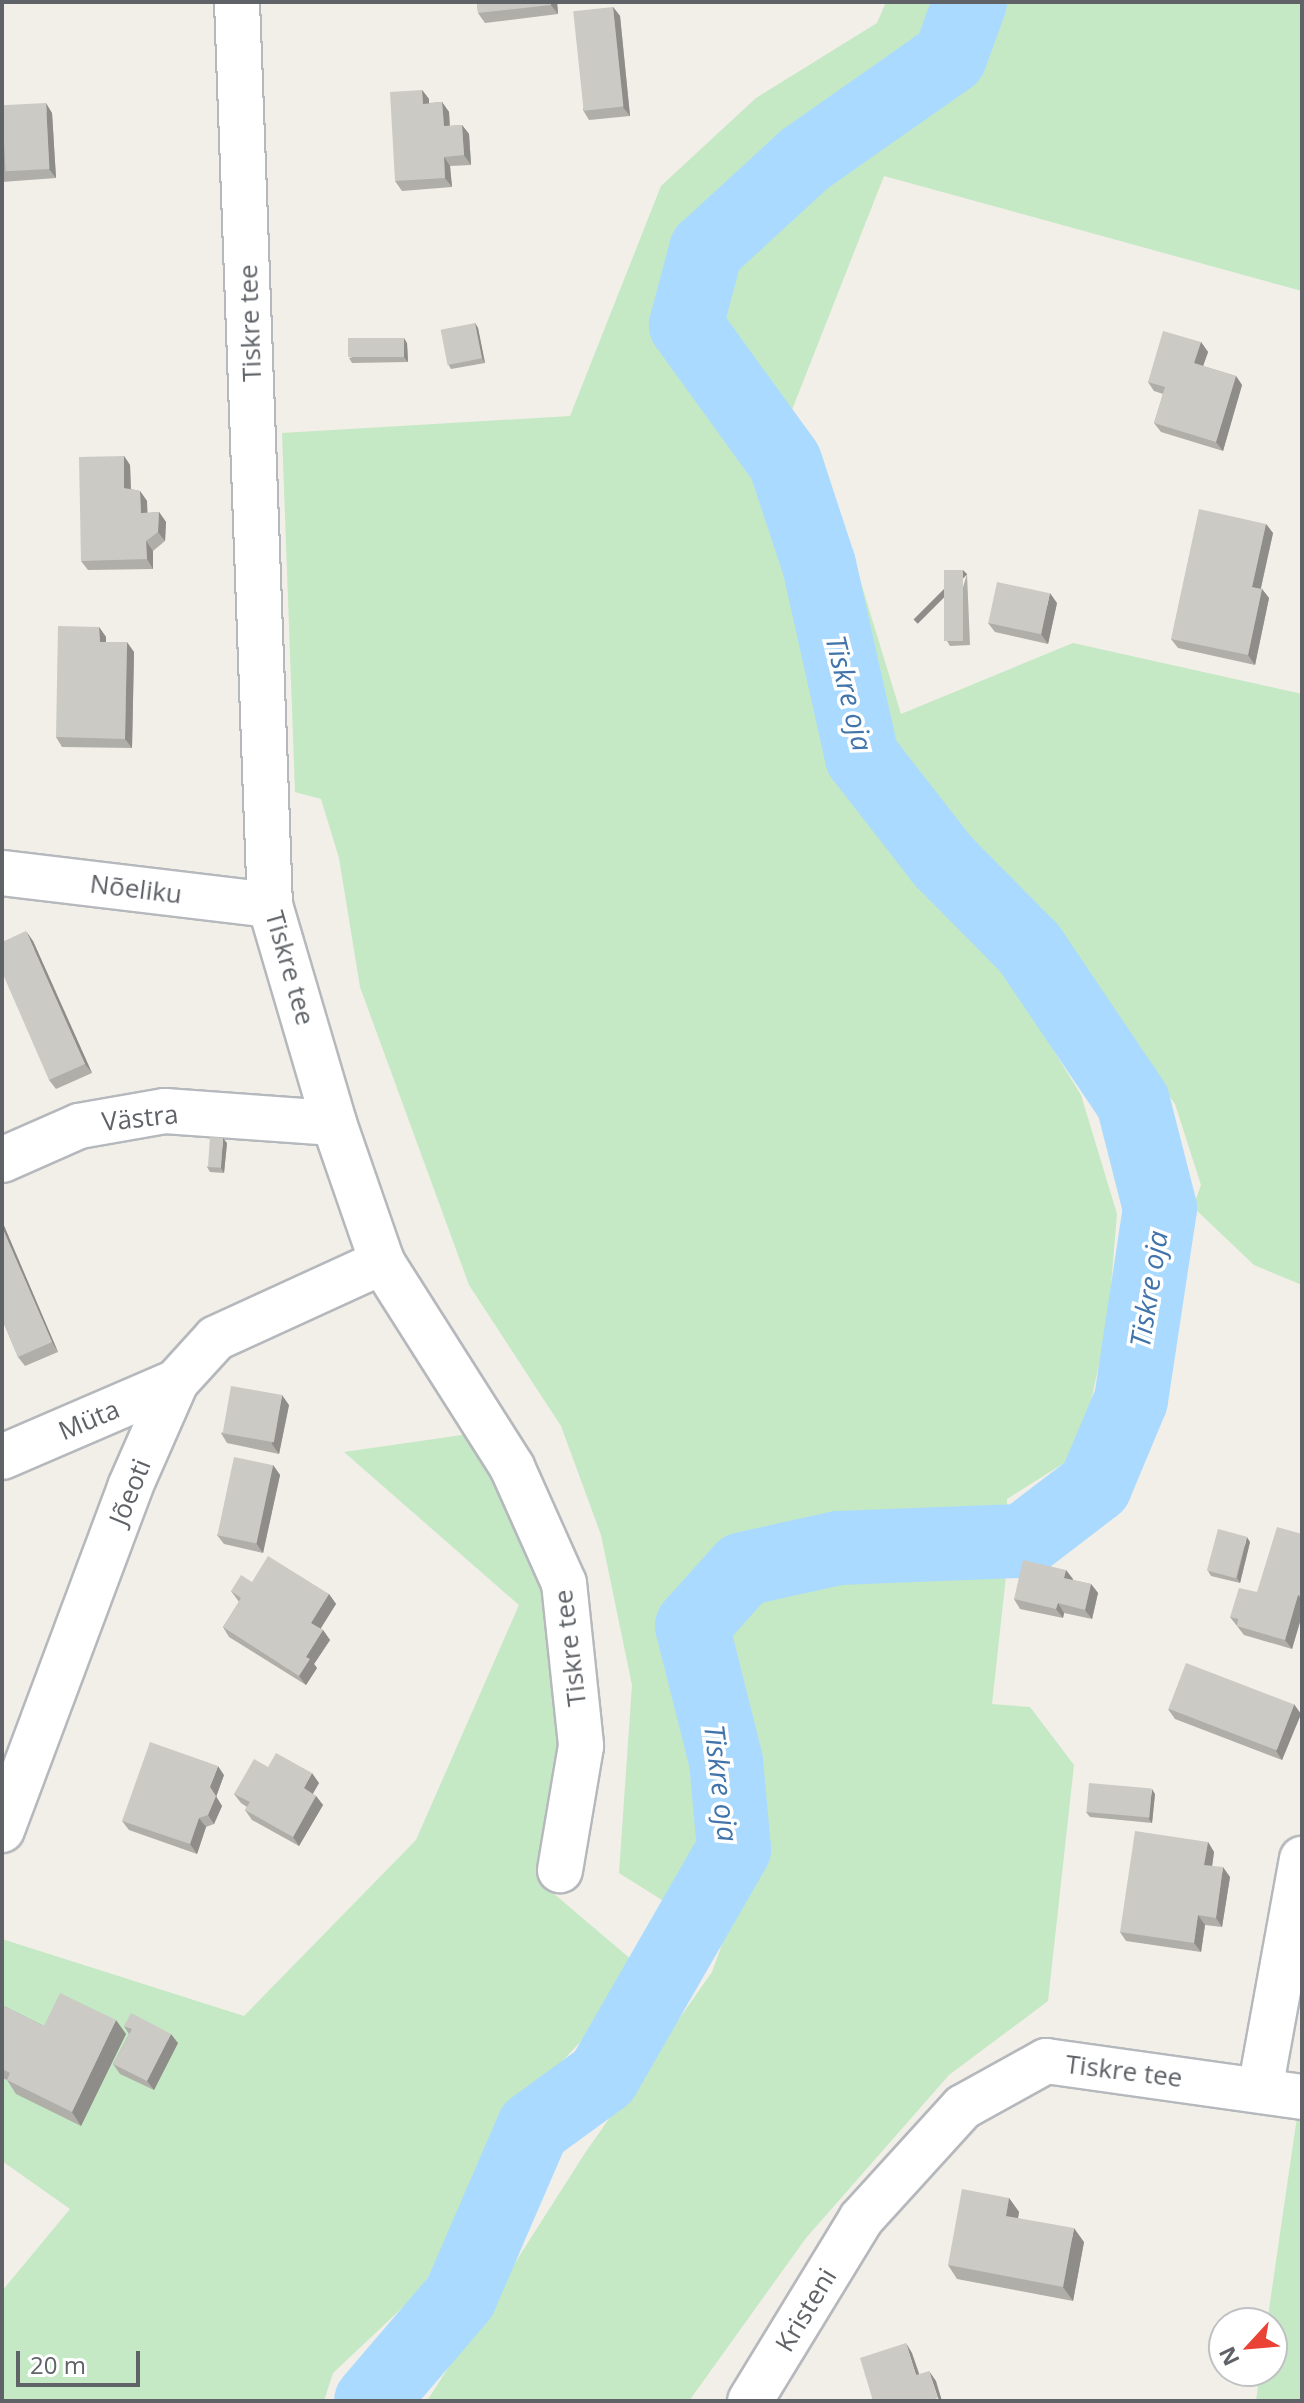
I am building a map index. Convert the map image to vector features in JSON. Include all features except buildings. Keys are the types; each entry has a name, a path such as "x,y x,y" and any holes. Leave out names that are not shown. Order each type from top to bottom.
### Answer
{"street":[{"name":"Tiskre tee","path":"237,2 270,905 334,1123 382,1262 512,1467 564,1583 581,1746 560,1870"},
{"name":"Nõeliku","path":"2,873 270,905"},
{"name":"Västra","path":"2,1160 79,1126 165,1111 334,1123"},
{"name":"Jõeoti","path":"2,1830 130,1487 176,1382 216,1338 382,1262"},
{"name":"Müta","path":"2,1457 176,1382"},
{"path":"1260,2090 1302,1859"},
{"name":"Tiskre tee","path":"861,2219 963,2107 1046,2061 1302,2097"},
{"name":"Kristeni","path":"750,2401 861,2219"}],"green space":[{"path":"886,2 1302,2 1302,291 884,176 790,415 822,455 901,714 1073,643 1302,694 1302,1285 1254,1265 1193,1207 1201,1185 1175,1104 1096,997 1016,989 1081,1095 1117,1214 1108,1322 1080,1453 1007,1499 1008,1558 992,1704 1030,1707 1074,1765 1048,2001 949,2075 806,2238 689,2401 427,2401 585,2153 712,1972 724,1939 619,1873 632,1685 601,1535 561,1426 469,1285 360,987 339,858 321,799 295,792 282,433 570,416 661,186 756,98 877,23"},
{"path":"469,1434 545,1591 566,1741 540,1882 646,1972 523,2103 421,2290 333,2373 324,2401 2,2401 2,2291 70,2209 2,2161 2,2078 20,2086 54,2039 2,2013 2,1939 244,2016 416,1840 519,1605 344,1452"},
{"path":"1297,2117 1302,2118 1302,2401 1256,2401 1258,2387 1288,2387 1288,2307 1269,2307"}],"waterway":[{"name":"Tiskre oja","path":"371,2401 460,2297 533,2128 603,2077 734,1849 726,1761 692,1626 743,1569 838,1548 1023,1541 1095,1486 1131,1400 1160,1208 1133,1102 1029,948 943,861 862,757 819,565 785,462 686,325 706,250 805,159 950,57 970,2"}]}
